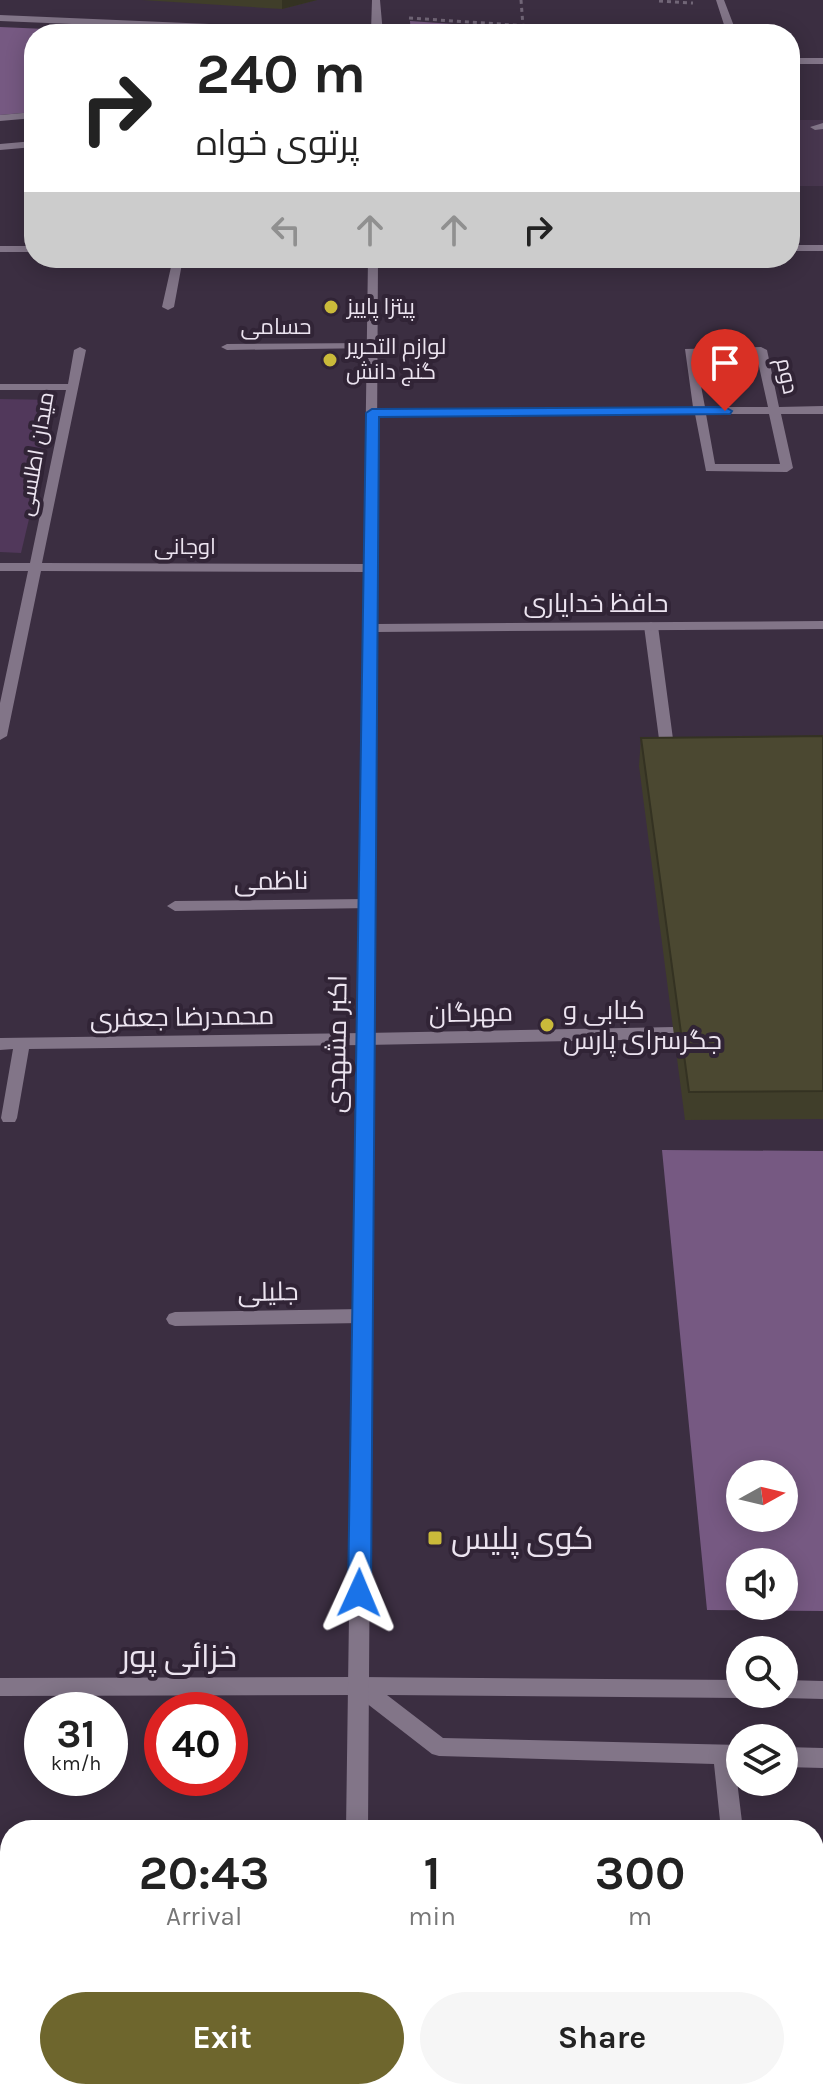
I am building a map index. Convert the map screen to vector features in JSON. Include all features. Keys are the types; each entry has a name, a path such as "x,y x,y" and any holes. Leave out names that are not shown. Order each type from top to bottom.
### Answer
{"street":[{"path":"376,0 376,24"},
{"path":"721,2 729,24"},
{"path":"0,18 141,24"},
{"path":"800,61 823,61"},
{"path":"0,118 24,116"},
{"path":"0,147 24,145"},
{"path":"800,248 823,248"},
{"path":"0,249 24,249"},
{"path":"168,307 176,268"},
{"name":"اکبر مشهدی","path":"357,1820 373,268"},
{"name":"حسامی","path":"227,347 372,346"},
{"path":"73,387 80,350"},
{"name":"دوم","path":"761,350 775,411 787,468 710,468 689,351 761,350"},
{"name":"میدان اطلسی","path":"0,387 73,387 0,736"},
{"path":"372,413 823,410"},
{"name":"اوجانی","path":"0,567 370,568"},
{"name":"حافظ خدایاری","path":"369,628 823,625"},
{"path":"651,626 666,739"},
{"name":"ناظمی","path":"175,906 367,904"},
{"name":"مهرگان","path":"365,1039 674,1033"},
{"name":"محمدرضا جعفری","path":"0,1044 365,1039"},
{"path":"9,1118 22,1044"},
{"name":"جلیلی","path":"175,1319 362,1316"},
{"path":"359,1686 726,1689"},
{"path":"359,1686 439,1747 726,1755"},
{"name":"خزائی پور","path":"0,1687 359,1686"},
{"path":"798,1689 823,1690"},
{"path":"798,1757 823,1758"},
{"path":"732,1796 732,1820"}],"path":[{"path":"521,0 523,24"},
{"path":"376,15 496,24"}],"shaded area":[{"path":"410,21 454,24 410,24"},
{"path":"0,27 24,28 24,113 0,115"},
{"path":"800,120 823,120 823,186 800,186"},
{"path":"0,399 57,400 21,553 0,552"},
{"path":"662,1150 823,1151 823,1611 798,1611 798,1548 726,1548 726,1610 707,1610"}],"building":[{"path":"823,736 823,1091 689,1092 641,738"}],"place":[{"name":"پیتزا پاییز","path":"331,307"},
{"name":"لوازم التحریر گنج دانش","path":"330,360"},
{"name":"کبابی و جگرسرای پارس","path":"547,1025"},
{"name":"کوی پلیس","path":"435,1538"}],"route":[{"path":"359,1593 372,413 725,411"}]}
